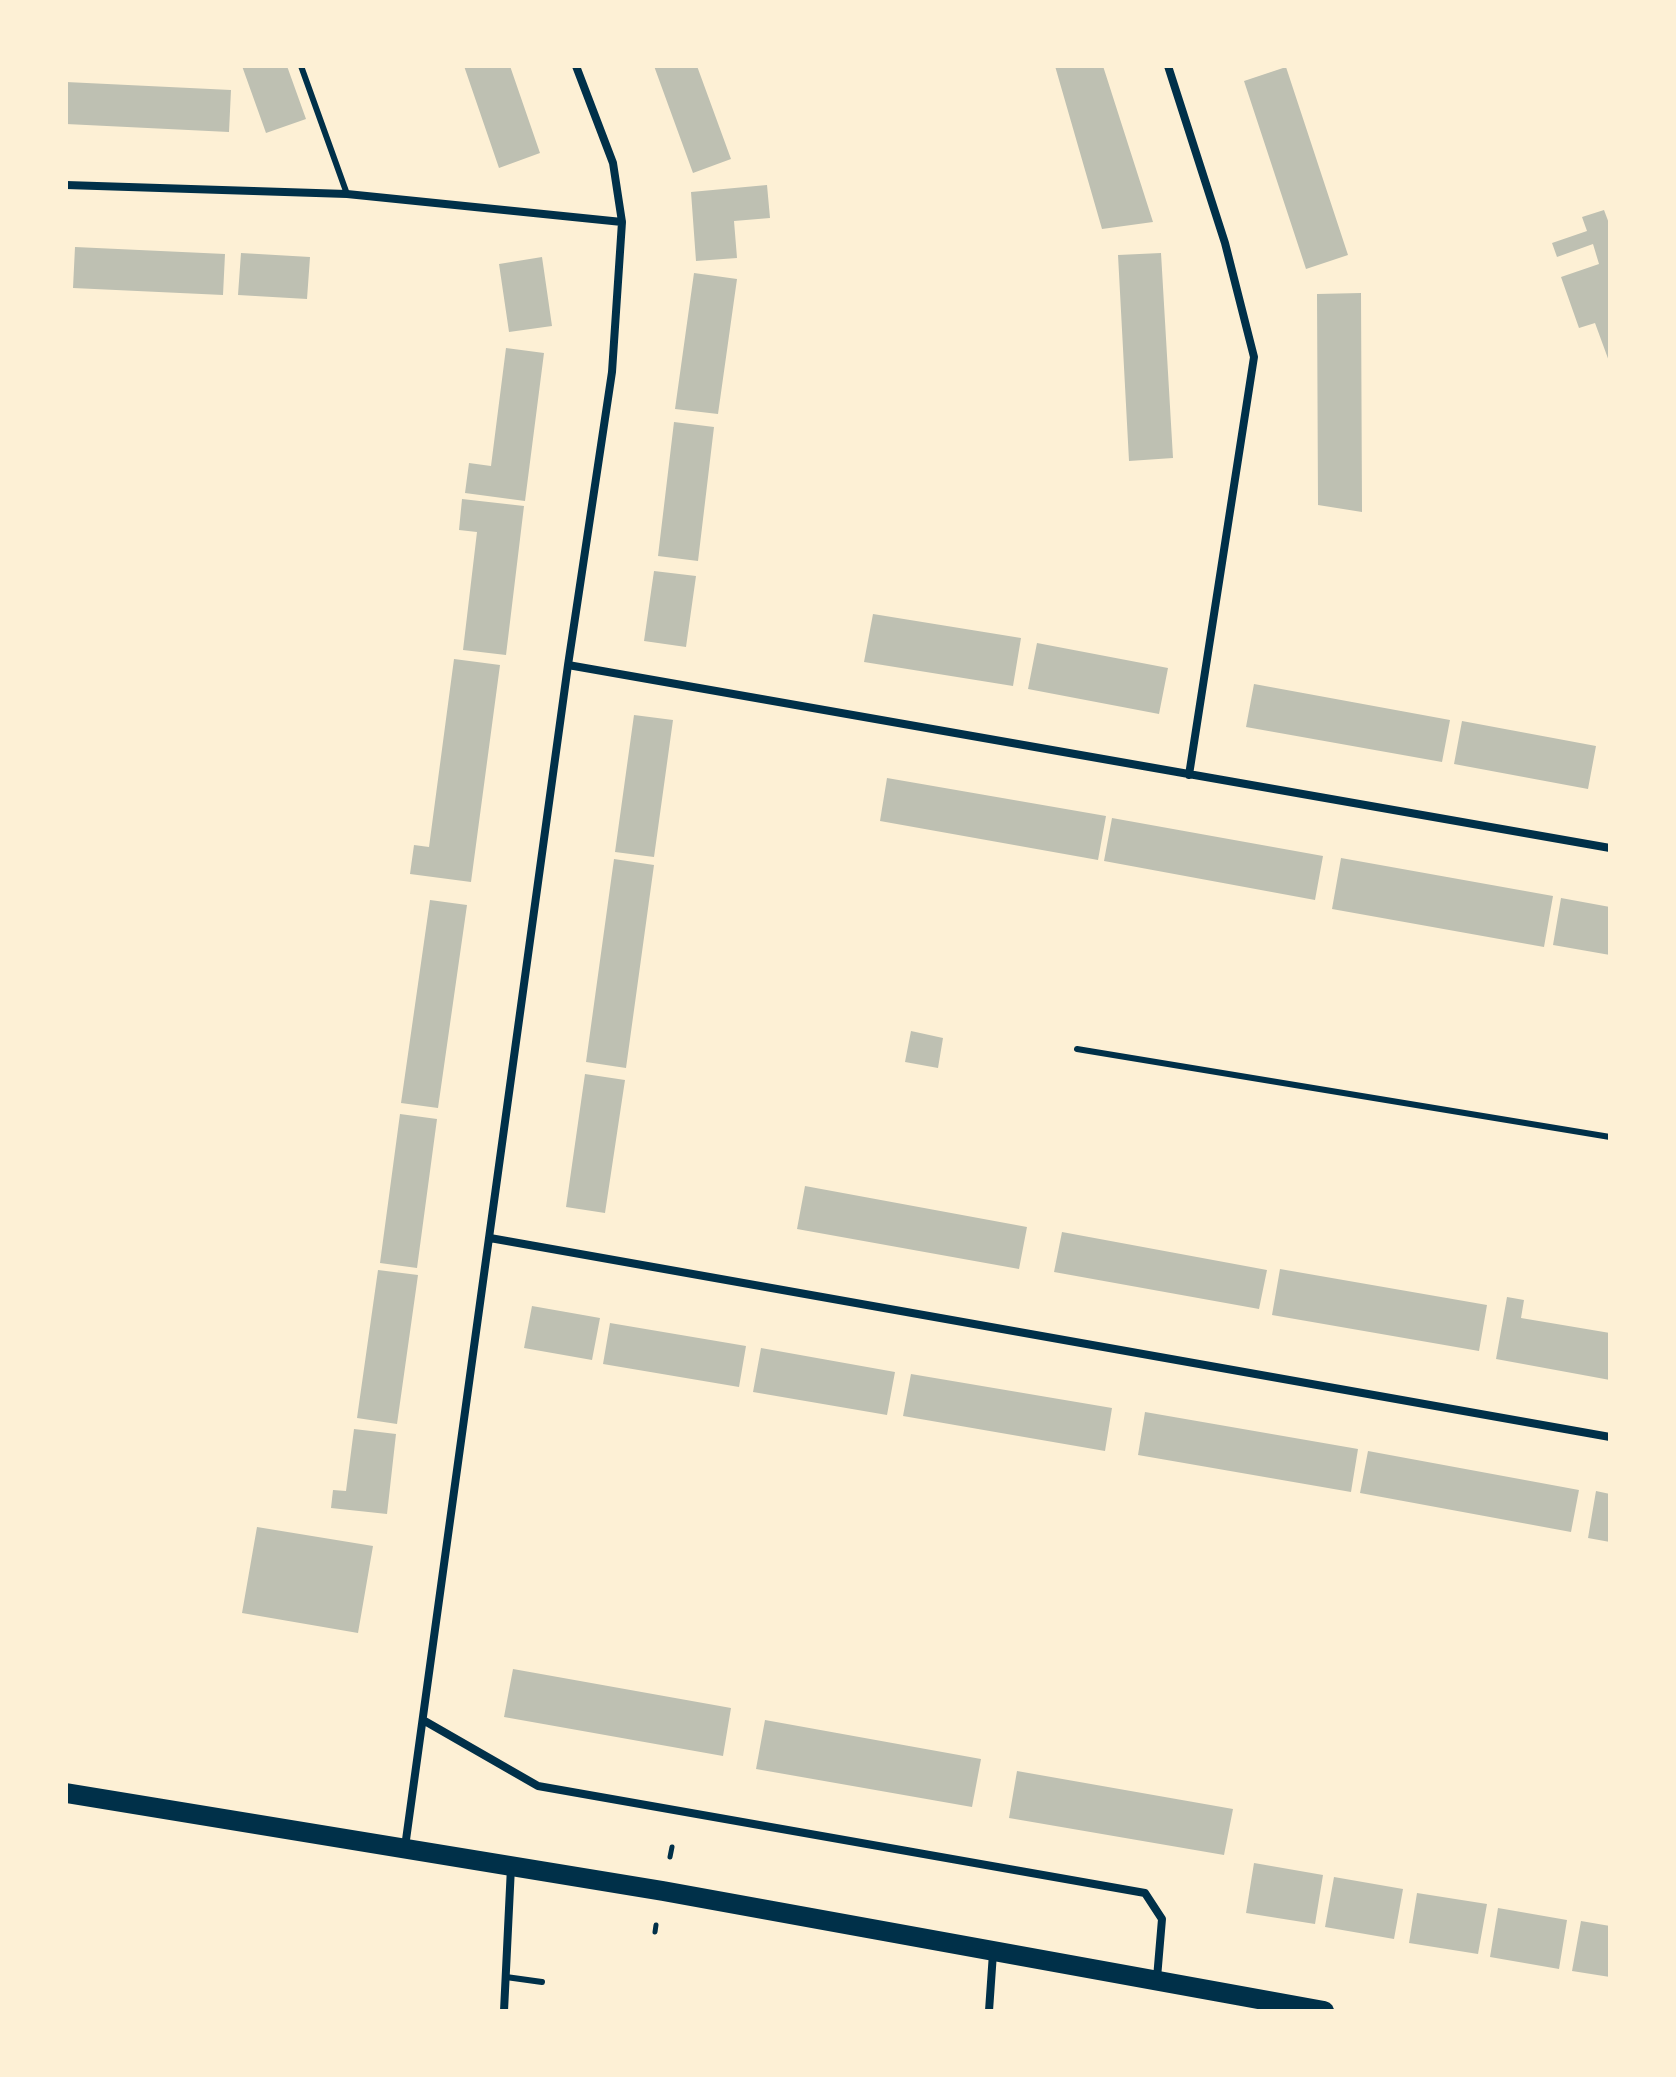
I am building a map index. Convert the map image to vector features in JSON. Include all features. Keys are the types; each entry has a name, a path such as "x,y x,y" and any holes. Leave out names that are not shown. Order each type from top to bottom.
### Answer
{"main road":[{"path":"66,1793 676,1893 1324,2011"}],"street":[{"path":"405,1848 568,665 612,372 622,222 613,163 576,66"},
{"path":"1168,66 1225,243 1254,357 1189,775"},
{"path":"66,185 347,194 622,222"},
{"path":"568,665 1610,848"},
{"path":"490,1238 1610,1437"},
{"path":"423,1720 538,1786 1145,1893 1162,1919 1156,1981"},
{"path":"504,2011 511,1867"},
{"path":"989,2011 993,1952"}],"lane":[{"path":"301,66 347,194"},
{"path":"1077,1049 1610,1137"},
{"path":"506,1977 542,1982"}],"path":[{"path":"670,1857 672,1847"}],"building":[{"path":"242,66 287,66 306,119 266,133"},
{"path":"464,66 510,66 540,153 499,168"},
{"path":"654,66 697,66 731,159 693,173"},
{"path":"1055,66 1103,66 1153,222 1102,229"},
{"path":"1286,67 1348,255 1306,269 1244,81"},
{"path":"66,82 231,90 229,132 66,124"},
{"path":"767,185 770,218 734,221 737,258 696,261 691,192"},
{"path":"1604,210 1610,226 1610,364 1595,323 1579,328 1561,277 1599,264 1593,244 1557,257 1552,243 1587,231 1582,217"},
{"path":"75,247 225,254 223,295 73,288"},
{"path":"241,253 310,257 307,299 238,295"},
{"path":"1161,253 1173,458 1129,461 1118,255"},
{"path":"542,257 552,326 509,332 499,264"},
{"path":"694,273 737,279 718,414 675,409"},
{"path":"1361,293 1362,512 1318,505 1317,294"},
{"path":"506,348 544,353 525,501 465,493 469,463 491,466"},
{"path":"674,422 714,427 698,561 658,556"},
{"path":"462,499 524,506 506,655 463,650 477,532 459,530"},
{"path":"654,571 696,576 686,647 644,641"},
{"path":"873,614 1021,638 1013,686 864,662"},
{"path":"1037,643 1168,668 1159,714 1028,689"},
{"path":"454,659 500,665 471,882 410,874 414,845 429,847"},
{"path":"1254,684 1450,720 1442,762 1246,727"},
{"path":"634,715 673,720 654,857 615,852"},
{"path":"1462,721 1596,746 1588,789 1454,764"},
{"path":"887,778 1106,816 1098,860 880,821"},
{"path":"1112,818 1323,856 1315,900 1104,861"},
{"path":"1341,858 1553,896 1544,947 1332,909"},
{"path":"614,859 654,865 626,1068 586,1062"},
{"path":"1561,898 1610,907 1610,955 1553,945"},
{"path":"430,900 467,905 438,1108 401,1103"},
{"path":"911,1031 943,1038 938,1068 905,1062"},
{"path":"585,1074 625,1080 605,1213 566,1207"},
{"path":"400,1114 437,1119 417,1268 380,1263"},
{"path":"805,1186 1027,1227 1019,1269 797,1229"},
{"path":"1062,1232 1267,1270 1259,1309 1054,1272"},
{"path":"1280,1269 1487,1305 1479,1351 1272,1315"},
{"path":"378,1270 418,1275 397,1424 357,1418"},
{"path":"1507,1297 1524,1300 1521,1318 1610,1333 1610,1380 1496,1359"},
{"path":"532,1306 600,1318 592,1360 524,1348"},
{"path":"610,1323 746,1346 739,1387 603,1364"},
{"path":"761,1348 895,1372 887,1415 753,1392"},
{"path":"911,1374 1112,1408 1105,1451 903,1416"},
{"path":"1145,1412 1358,1449 1351,1492 1138,1455"},
{"path":"354,1429 396,1434 387,1514 331,1508 333,1490 346,1491"},
{"path":"1368,1451 1579,1490 1571,1532 1360,1493"},
{"path":"1596,1491 1610,1494 1610,1542 1588,1538"},
{"path":"257,1527 373,1546 358,1633 242,1613"},
{"path":"513,1669 731,1708 723,1756 504,1717"},
{"path":"765,1720 981,1759 972,1807 756,1769"},
{"path":"1017,1771 1233,1809 1224,1855 1009,1818"},
{"path":"1254,1863 1323,1875 1315,1924 1246,1913"},
{"path":"1334,1877 1403,1889 1394,1939 1325,1927"},
{"path":"1417,1893 1487,1904 1478,1954 1409,1943"},
{"path":"1498,1908 1567,1920 1559,1969 1490,1957"},
{"path":"1581,1921 1610,1926 1610,1977 1572,1971"}]}
